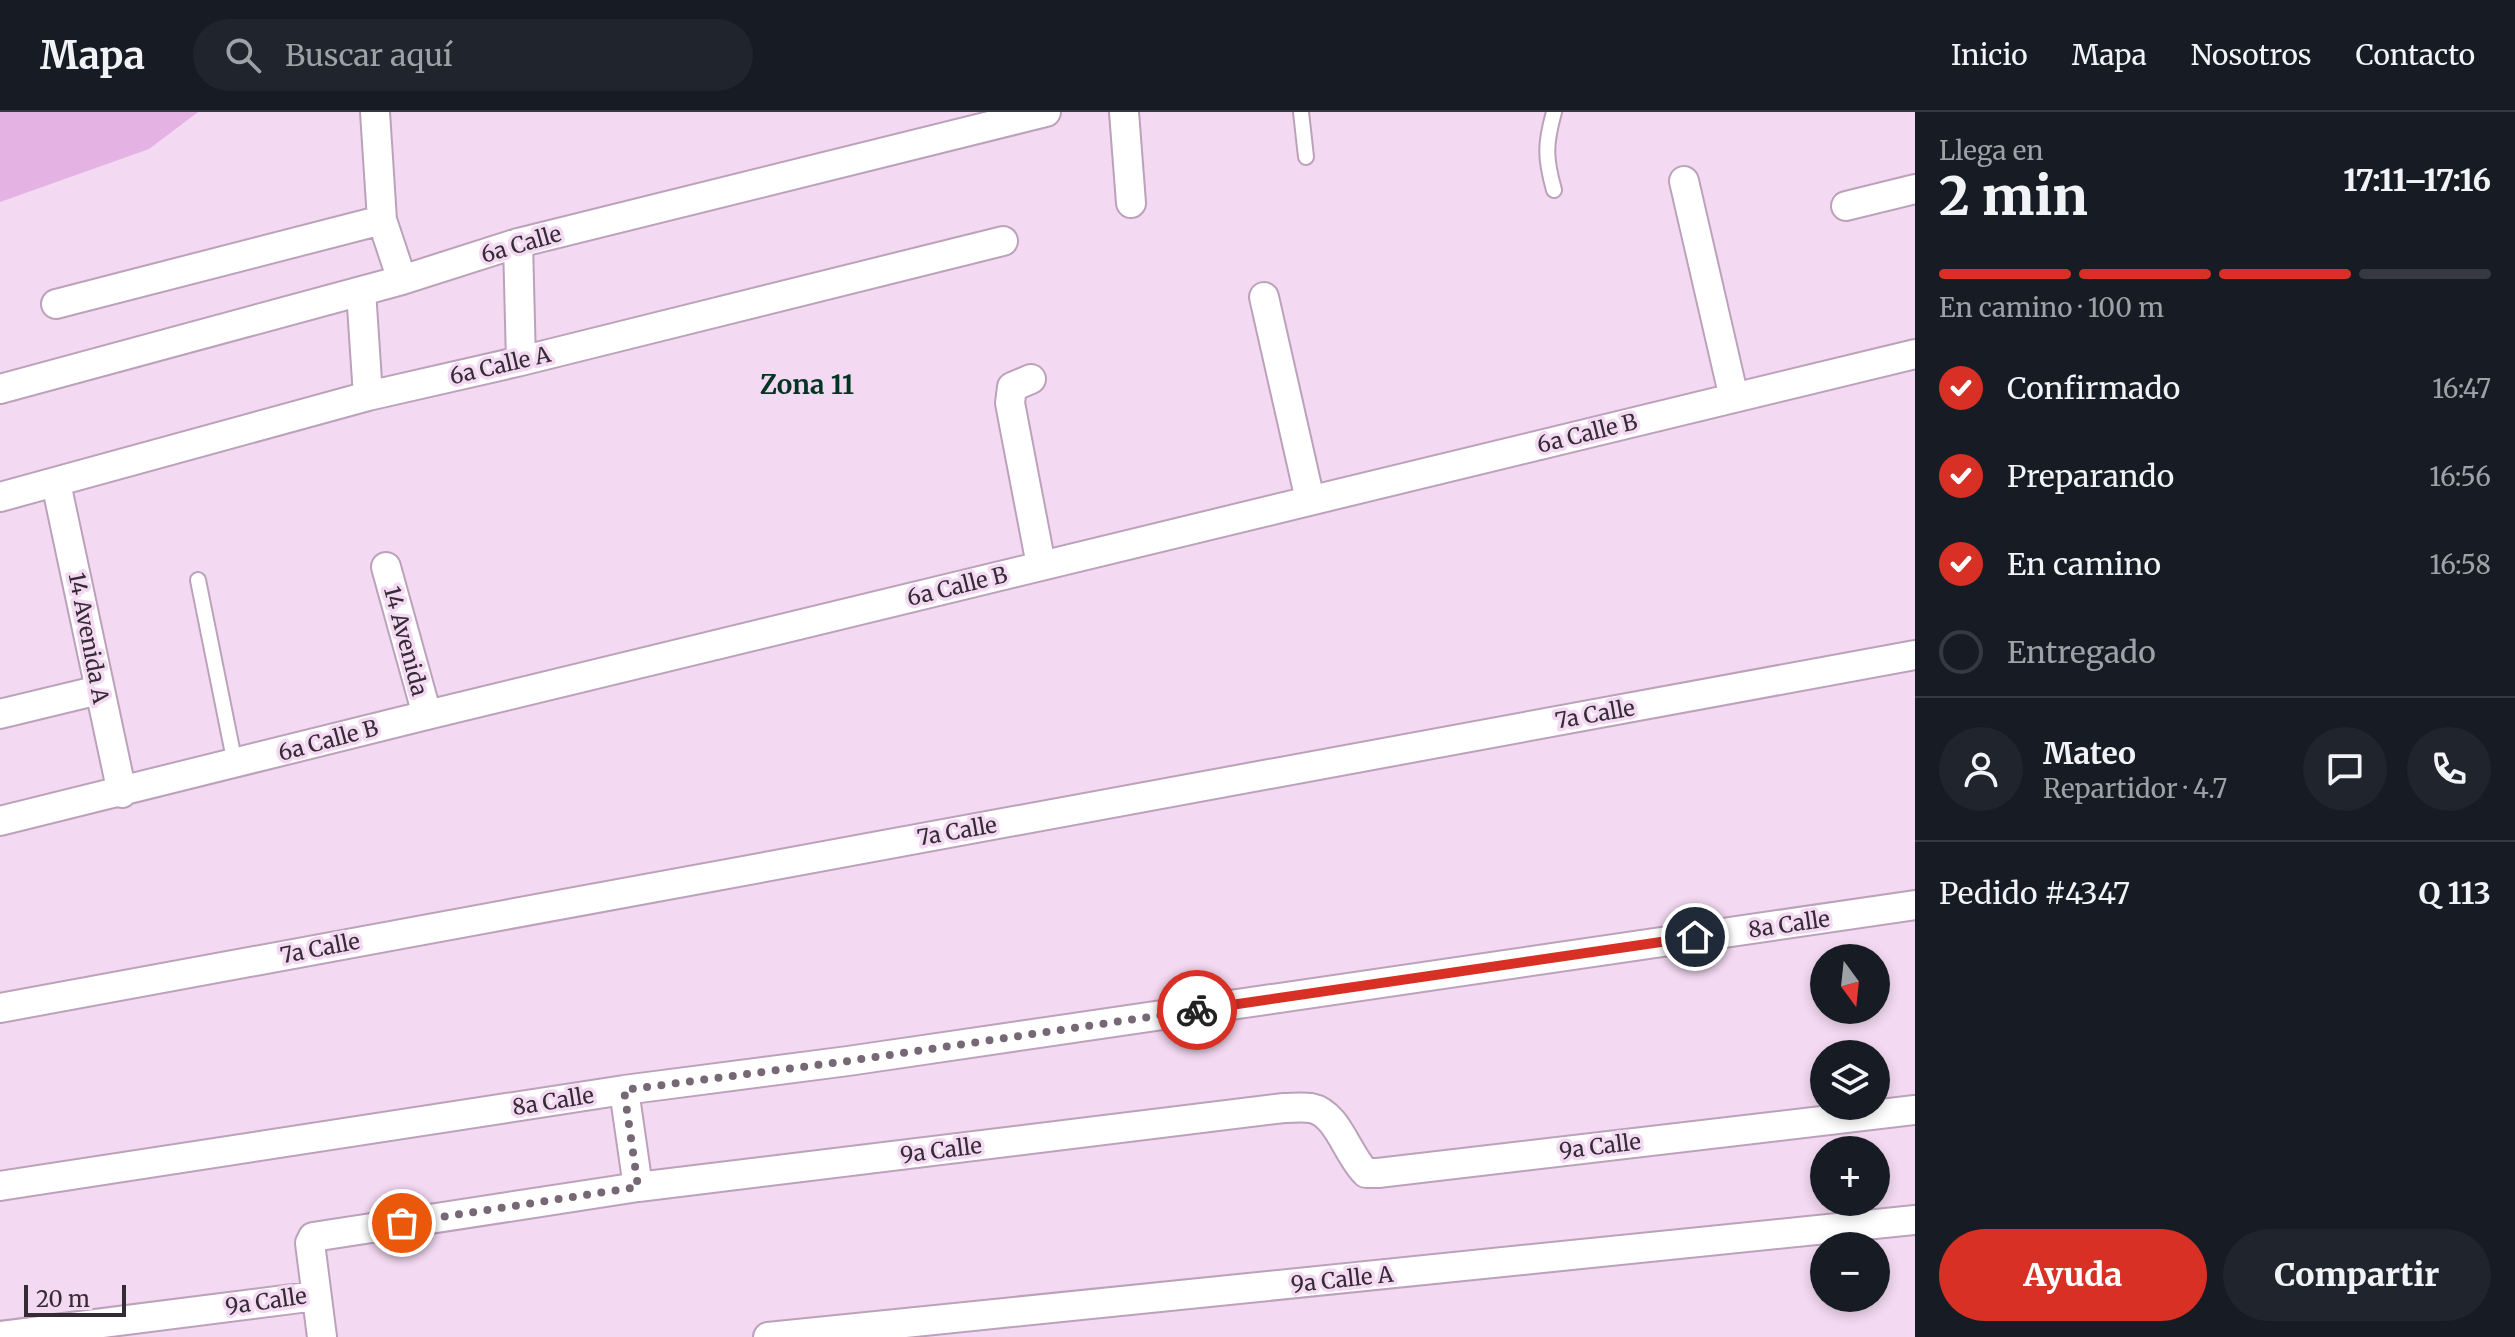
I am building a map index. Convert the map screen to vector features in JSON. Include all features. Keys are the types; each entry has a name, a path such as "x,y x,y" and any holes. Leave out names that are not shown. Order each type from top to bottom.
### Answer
{"street":[{"path":"375,112 382,220 402,280"},
{"name":"6a Calle","path":"0,389 402,280 518,243 1046,112"},
{"path":"1124,112 1131,203"},
{"path":"1684,181 1734,398"},
{"path":"1846,206 1915,189"},
{"path":"56,304 382,220"},
{"name":"6a Calle A","path":"0,497 368,396 1003,241"},
{"path":"518,243 521,361"},
{"path":"361,291 368,396"},
{"path":"1264,297 1310,500"},
{"name":"6a Calle B","path":"0,821 1915,354"},
{"path":"1031,379 1012,387 1010,403 1041,565"},
{"name":"14 Avenida A","path":"56,483 122,793"},
{"name":"14 Avenida","path":"386,567 427,715"},
{"name":"7a Calle","path":"0,1008 1915,655"},
{"path":"0,714 99,690"},
{"name":"8a Calle","path":"0,1186 624,1090 864,1059 1915,905"},
{"path":"624,1090 638,1187"},
{"name":"9a Calle","path":"0,1336 316,1296 310,1243 313,1237 638,1187 1284,1108 1314,1108 1326,1116 1356,1163 1366,1173 1915,1110"},
{"name":"9a Calle A","path":"768,1337 1915,1220"},
{"path":"316,1296 322,1337"}],"lane":[{"path":"1301,112 1306,157"},
{"path":"1554,112 1546,143 1546,161 1554,190"},
{"path":"198,580 235,764"}],"shaded area":[{"path":"0,112 198,112 149,149 0,202"}],"way so far":[{"path":"402,1223 638,1187 624,1090 1197,1010"}],"district":[{"name":"Zona 11","path":"807,384"}],"route":[{"path":"1197,1010 1695,937"}]}
